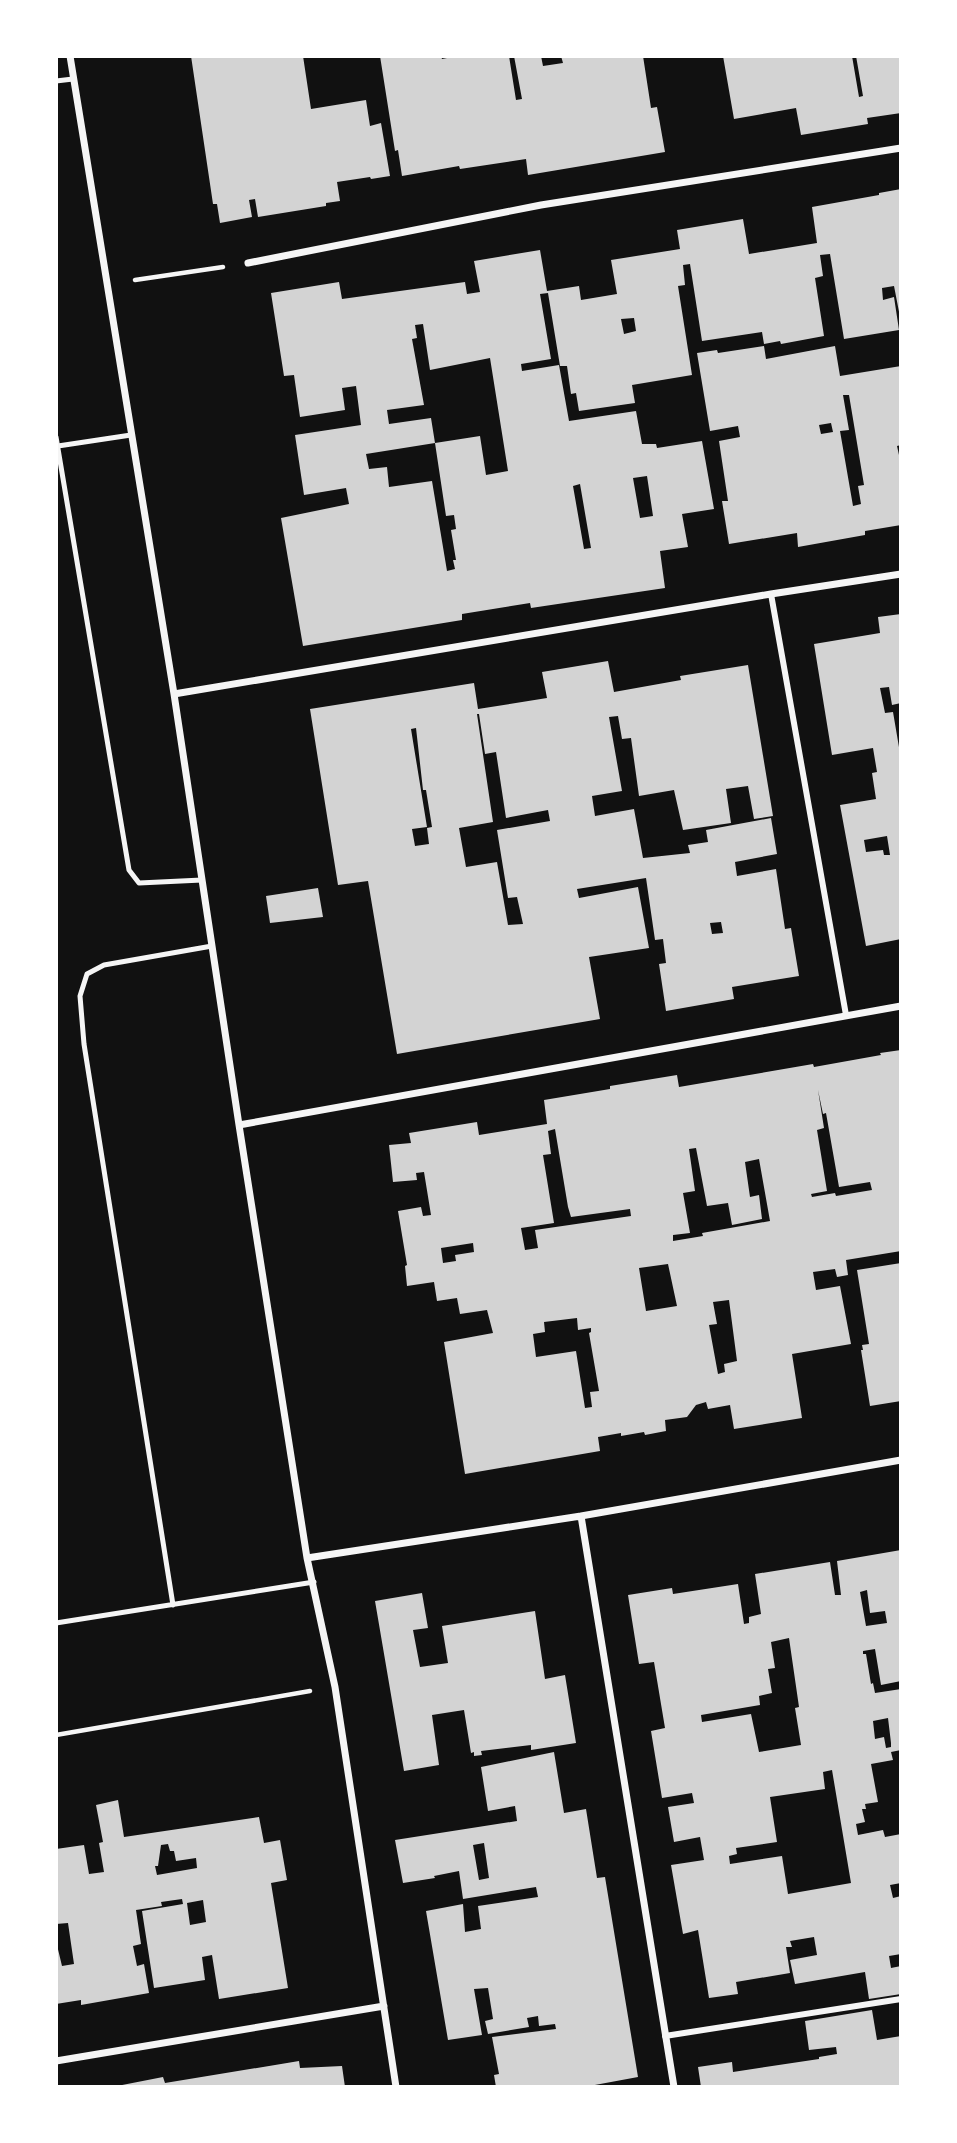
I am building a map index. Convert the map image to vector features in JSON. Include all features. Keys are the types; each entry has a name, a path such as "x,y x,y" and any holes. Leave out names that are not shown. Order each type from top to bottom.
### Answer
{"street":[{"path":"70,56 174,694 307,1558 335,1687 396,2087"},
{"path":"248,263 541,205 901,148"},
{"path":"174,694 901,574"},
{"path":"771,594 846,1015"},
{"path":"239,1125 901,1006"},
{"path":"307,1558 581,1516 901,1460"},
{"path":"581,1516 674,2087"},
{"path":"665,2036 901,1999"},
{"path":"56,2061 384,2006"}],"lane":[{"path":"56,81 74,79"},
{"path":"58,446 131,435"},
{"path":"56,437 129,870 139,883 202,880"},
{"path":"173,1605 85,1044 80,996 87,974 104,965 212,946"},
{"path":"56,1623 314,1582"}],"path":[{"path":"106,284 248,263"},
{"path":"56,1735 335,1687"}],"building":[{"path":"191,56 303,56 311,109 366,100 370,126 381,123 390,176 337,182 340,201 326,203 326,206 258,217 255,199 249,200 252,217 220,223 217,204 213,204"},
{"path":"380,56 441,56 442,59 457,56 509,56 516,100 522,99 514,56 541,56 543,66 563,63 561,56 643,56 651,108 657,107 665,152 528,175 526,159 460,169 459,166 402,176 398,150 395,151"},
{"path":"723,56 852,56 859,97 863,96 856,56 901,56 901,113 867,118 868,124 801,135 796,108 734,119"},
{"path":"901,189 901,322 894,286 882,288 883,300 894,297 899,330 844,339 830,254 820,255 823,276 815,278 824,336 781,344 780,341 764,344 762,332 702,341 690,264 683,265 685,285 678,286 692,375 632,385 635,403 579,411 576,393 571,394 567,366 560,366 548,293 540,294 551,359 521,364 522,371 559,365 569,421 636,411 642,444 656,444 657,448 702,441 714,509 682,514 688,547 660,551 665,588 531,608 530,603 462,614 462,620 303,646 281,518 349,504 346,488 304,495 295,435 361,425 356,386 342,388 345,410 300,417 294,375 284,376 271,293 339,282 342,299 465,282 467,294 480,292 474,261 540,250 547,291 579,286 581,300 617,294 611,260 680,249 677,230 743,219 749,254 817,243 812,207","holes":["634,318 636,331 624,334 621,319","423,324 430,370 490,358 508,471 486,475 480,436 435,443 431,418 389,424 387,410 424,405 412,339 417,338 415,325","435,443 446,516 454,515 456,529 451,530 455,569 447,571 432,481 389,487 387,467 369,469 366,454","647,476 653,516 640,518 633,478","580,484 591,548 584,549 573,486"]},
{"path":"764,346 766,359 835,346 840,376 901,366 901,445 897,446 901,455 901,525 865,531 865,535 798,547 797,533 729,544 722,501 728,501 719,441 740,437 738,426 710,431 697,353 717,350 718,353","holes":["843,395 849,395 864,485 858,486 861,504 853,506 840,431 849,430","831,423 833,432 821,434 819,425"]},
{"path":"901,614 901,703 892,705 889,687 880,688 885,713 893,712 901,759 901,939 866,946 840,805 876,799 872,773 877,772 873,748 832,755 814,644 880,633 878,617","holes":["887,836 890,855 884,855 883,850 866,852 864,840"]},
{"path":"608,661 614,692 681,680 680,676 748,665 773,816 754,819 748,786 726,789 731,823 683,830 674,790 639,796 631,738 622,739 618,716 609,717 622,791 592,796 595,816 634,809 643,858 690,853 688,845 708,842 706,830 771,818 777,854 735,862 737,876 776,869 785,929 791,928 799,976 732,987 734,999 666,1011 659,964 666,963 663,939 655,940 646,878 577,889 579,898 638,887 649,948 589,957 600,1019 397,1054 368,881 338,885 310,709 474,683 478,709 547,698 542,672","holes":["477,714 485,754 496,752 506,818 548,810 550,821 497,830 508,898 517,897 523,924 508,925 497,862 466,867 459,828 493,822","416,728 423,790 426,790 432,827 427,828 429,844 415,846 412,829 427,827 411,729","721,922 723,933 712,934 710,923"]},
{"path":"318,888 323,917 270,923 266,896"},
{"path":"901,1050 901,1251 846,1260 848,1275 837,1277 835,1269 813,1272 816,1290 840,1286 851,1344 792,1354 802,1418 734,1429 730,1405 708,1409 706,1402 696,1405 687,1417 665,1420 666,1431 645,1435 644,1432 598,1437 600,1451 465,1474 444,1342 493,1333 487,1310 460,1314 457,1298 437,1301 434,1282 407,1286 407,1265 398,1211 421,1207 423,1216 431,1215 424,1172 416,1173 417,1180 393,1182 389,1145 411,1143 409,1133 477,1122 479,1135 547,1124 544,1100 610,1089 610,1086 677,1075 679,1087 813,1064 814,1067 881,1055 880,1053","holes":["818,1090 823,1114 826,1113 839,1187 870,1182 872,1190 812,1197 811,1194 827,1191 817,1130 824,1128","555,1129 571,1217 630,1209 631,1216 535,1230 538,1248 525,1250 521,1228 554,1223 543,1155 551,1154 548,1131","696,1148 707,1206 728,1203 732,1225 762,1219 759,1195 750,1197 745,1162 759,1159 770,1221 673,1241 673,1235 690,1233 683,1193 695,1191 689,1149","473,1243 474,1252 455,1255 456,1261 443,1263 441,1248","668,1264 677,1306 646,1311 639,1268","729,1300 737,1361 724,1364 725,1372 718,1374 709,1325 717,1324 713,1302","577,1318 578,1330 591,1328 589,1333 599,1391 590,1392 592,1407 585,1408 576,1351 536,1357 533,1334 545,1332 544,1322"]},
{"path":"901,1263 901,1401 870,1406 861,1350 862,1345 869,1344 857,1270"},
{"path":"901,1550 901,1681 881,1685 875,1649 863,1651 863,1654 866,1654 875,1693 901,1689 901,1750 891,1752 893,1760 871,1764 878,1802 865,1804 866,1809 862,1809 865,1822 856,1824 858,1835 883,1830 885,1837 901,1834 901,1883 890,1885 893,1898 901,1896 901,1954 889,1956 891,1968 901,1966 901,1994 869,1999 865,1972 795,1984 790,1960 817,1955 814,1937 790,1941 792,1947 786,1947 790,1973 736,1982 738,1994 709,1998 698,1930 683,1934 671,1865 704,1860 700,1837 674,1842 668,1807 694,1803 692,1793 662,1798 651,1731 665,1728 654,1662 639,1664 628,1595 672,1588 673,1594 738,1584 744,1624 749,1623 749,1617 761,1614 755,1574 830,1562 835,1595 841,1595 837,1561","holes":["867,1590 870,1613 885,1611 887,1623 866,1626 860,1592","789,1638 799,1707 795,1708 801,1745 759,1752 751,1714 702,1722 701,1715 760,1705 759,1696 772,1693 768,1669 775,1668 771,1642","888,1718 891,1747 886,1748 884,1737 875,1739 873,1721","832,1770 851,1883 788,1894 782,1856 730,1864 729,1856 737,1854 736,1848 777,1842 770,1797 825,1789 823,1772"]},
{"path":"422,1593 428,1628 413,1630 420,1667 448,1663 442,1626 535,1611 545,1679 565,1675 576,1743 531,1750 531,1745 481,1751 482,1755 474,1756 474,1752 471,1753 464,1710 432,1715 439,1765 404,1771 375,1601"},
{"path":"554,1752 564,1813 586,1809 597,1878 605,1877 638,2077 584,2087 496,2087 494,2075 499,2074 492,2037 556,2029 555,2024 539,2026 538,2016 527,2018 529,2027 488,2034 485,2021 493,2019 488,1988 474,1989 482,2035 448,2040 426,1911 463,1904 465,1932 481,1929 478,1906 538,1897 536,1887 463,1899 459,1871 403,1883 395,1840 517,1821 515,1806 488,1811 481,1767","holes":["484,1843 489,1878 479,1880 473,1845"]},
{"path":"118,1800 124,1837 259,1817 264,1843 280,1840 287,1880 271,1883 288,1988 219,1999 212,1955 202,1957 205,1980 154,1988 142,1911 183,1904 182,1899 161,1902 162,1906 136,1910 141,1944 133,1946 137,1966 144,1964 149,1993 81,2005 81,2000 56,2004 56,1941 62,1966 74,1964 68,1923 56,1924 56,1849 84,1845 89,1874 104,1872 99,1843 103,1842 96,1805","holes":["168,1844 170,1851 174,1851 176,1861 196,1858 197,1868 157,1875 155,1866 158,1866 161,1845","203,1900 206,1922 190,1925 187,1903"]},
{"path":"872,2010 877,2040 901,2036 901,2087 701,2087 698,2067 732,2062 733,2072 837,2054 836,2047 809,2050 805,2021"},
{"path":"299,2061 300,2068 342,2066 345,2087 112,2087 163,2077 165,2083"}]}
